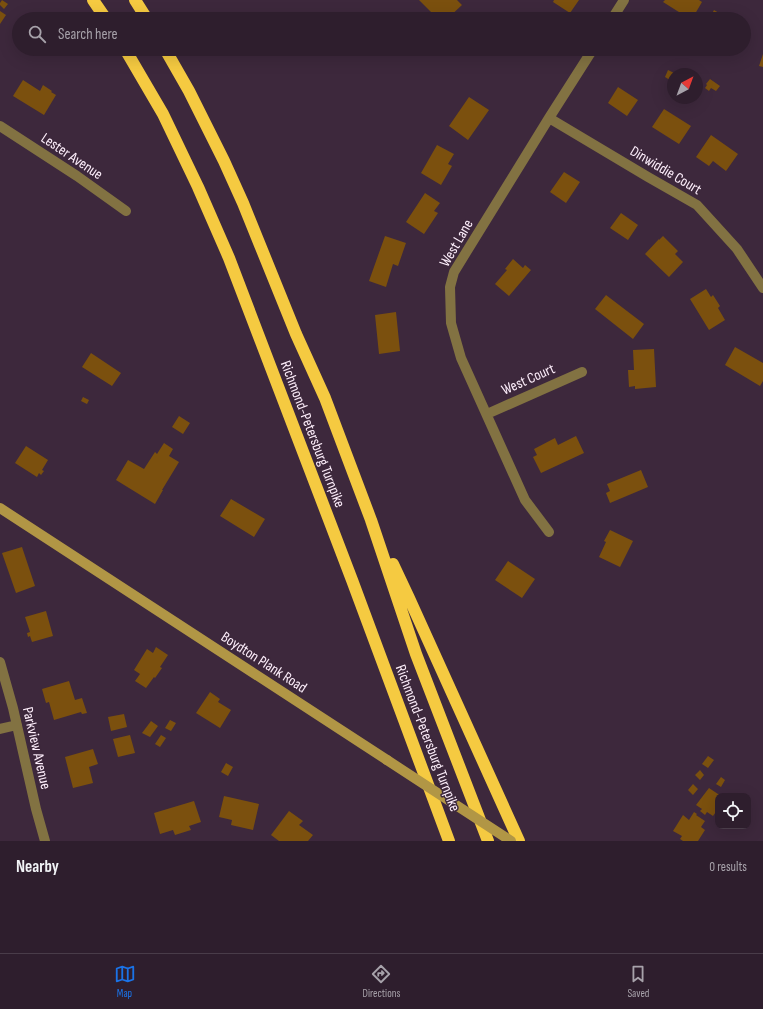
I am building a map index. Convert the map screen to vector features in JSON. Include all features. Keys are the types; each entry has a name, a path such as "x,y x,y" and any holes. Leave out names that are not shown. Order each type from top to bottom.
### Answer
{"highway":[{"path":"93,0 101,12"},
{"path":"135,0 143,12"},
{"name":"Richmond-Petersburg Turnpike","path":"129,56 163,114 198,187 229,258 449,841"},
{"name":"Richmond-Petersburg Turnpike","path":"169,56 189,91 224,161 324,398 372,520 416,654 488,841"},
{"path":"372,520 413,605 519,841"}],"main road":[{"name":"Boydton Plank Road","path":"0,508 511,841"}],"street":[{"path":"616,12 624,0"},
{"name":"West Lane","path":"549,532 525,500 461,358 451,323 450,287 454,272 589,56"},
{"name":"Dinwiddie Court","path":"549,118 648,178 697,205 737,249 763,288"},
{"name":"Lester Avenue","path":"0,126 77,176 126,211"},
{"name":"West Court","path":"487,414 582,372"},
{"name":"Parkview Avenue","path":"0,662 13,708 36,809 45,841"},
{"path":"0,729 17,725"}],"building":[{"path":"2,0 8,4 4,9 0,5"},
{"path":"419,0 457,0 462,5 454,12 431,12"},
{"path":"554,0 579,0 571,12 553,2"},
{"path":"665,0 699,0 702,2 696,12 679,12 663,2"},
{"path":"0,11 6,15 0,24"},
{"path":"763,54 763,67 759,66"},
{"path":"710,79 720,86 716,91 711,88 709,91 705,88"},
{"path":"23,80 40,91 43,85 56,95 44,115 13,96"},
{"path":"618,87 638,100 627,116 608,103"},
{"path":"469,97 489,110 468,140 449,126"},
{"path":"664,109 691,126 679,144 652,127"},
{"path":"711,135 738,154 726,171 713,161 709,166 696,157"},
{"path":"437,145 454,154 448,164 452,166 441,185 421,173"},
{"path":"564,172 580,182 566,203 550,192"},
{"path":"425,193 440,203 434,211 438,213 424,234 406,222"},
{"path":"621,213 638,225 628,240 610,228"},
{"path":"385,236 406,243 398,266 393,264 386,287 369,281"},
{"path":"663,236 678,251 675,254 683,262 669,277 645,254"},
{"path":"513,259 523,268 525,265 531,270 509,296 495,284 507,270 505,269"},
{"path":"706,289 711,297 713,295 720,306 718,308 725,320 709,330 690,299"},
{"path":"606,295 644,324 633,339 595,309"},
{"path":"396,312 400,351 379,354 375,315"},
{"path":"735,347 763,363 763,381 760,386 725,365"},
{"path":"654,349 656,387 635,389 635,386 629,387 628,370 634,370 633,350"},
{"path":"91,353 121,373 112,386 82,367"},
{"path":"83,397 89,400 87,404 81,401"},
{"path":"179,416 190,423 183,434 172,427"},
{"path":"576,436 584,453 541,473 533,457 537,455 534,449 555,438 558,445"},
{"path":"164,443 173,449 169,456 179,462 155,504 116,480 128,460 144,469 155,452 157,454"},
{"path":"26,446 48,460 42,470 44,471 41,475 39,473 37,477 15,463"},
{"path":"641,470 648,487 610,503 606,493 610,491 607,484"},
{"path":"231,499 265,519 254,537 220,516"},
{"path":"610,530 633,541 620,567 599,557 606,542 604,541"},
{"path":"22,547 35,586 16,593 2,553"},
{"path":"508,561 535,579 522,598 495,580"},
{"path":"46,611 53,636 32,642 30,636 28,637 27,633 30,632 25,617"},
{"path":"156,647 168,655 160,667 162,668 146,688 135,681 140,674 134,670 147,649 153,653"},
{"path":"69,681 75,700 82,698 87,713 82,714 81,712 54,720 49,702 46,703 42,689"},
{"path":"210,692 220,699 218,702 231,710 220,728 196,713"},
{"path":"124,714 127,727 111,731 108,717"},
{"path":"170,720 176,723 171,731 165,728"},
{"path":"151,721 158,726 150,737 142,733"},
{"path":"130,735 135,753 118,757 113,739"},
{"path":"161,735 166,738 160,747 155,744"},
{"path":"93,749 98,764 89,767 93,783 73,788 65,757"},
{"path":"708,756 714,760 708,768 702,764"},
{"path":"226,763 233,767 228,776 221,772"},
{"path":"700,770 704,775 700,780 695,775"},
{"path":"721,777 725,780 721,787 716,784"},
{"path":"693,784 698,789 693,795 688,790"},
{"path":"709,788 716,793 715,793 715,813 713,816 707,812 705,815 700,811 702,809 696,805"},
{"path":"224,796 259,804 253,830 231,825 232,820 219,817"},
{"path":"194,801 201,822 189,826 191,830 175,835 173,830 160,834 154,813"},
{"path":"289,811 303,821 299,825 313,835 308,841 279,841 271,835"},
{"path":"694,812 705,821 701,827 705,830 698,841 683,841 680,839 682,836 673,831 683,815 689,820"}]}
